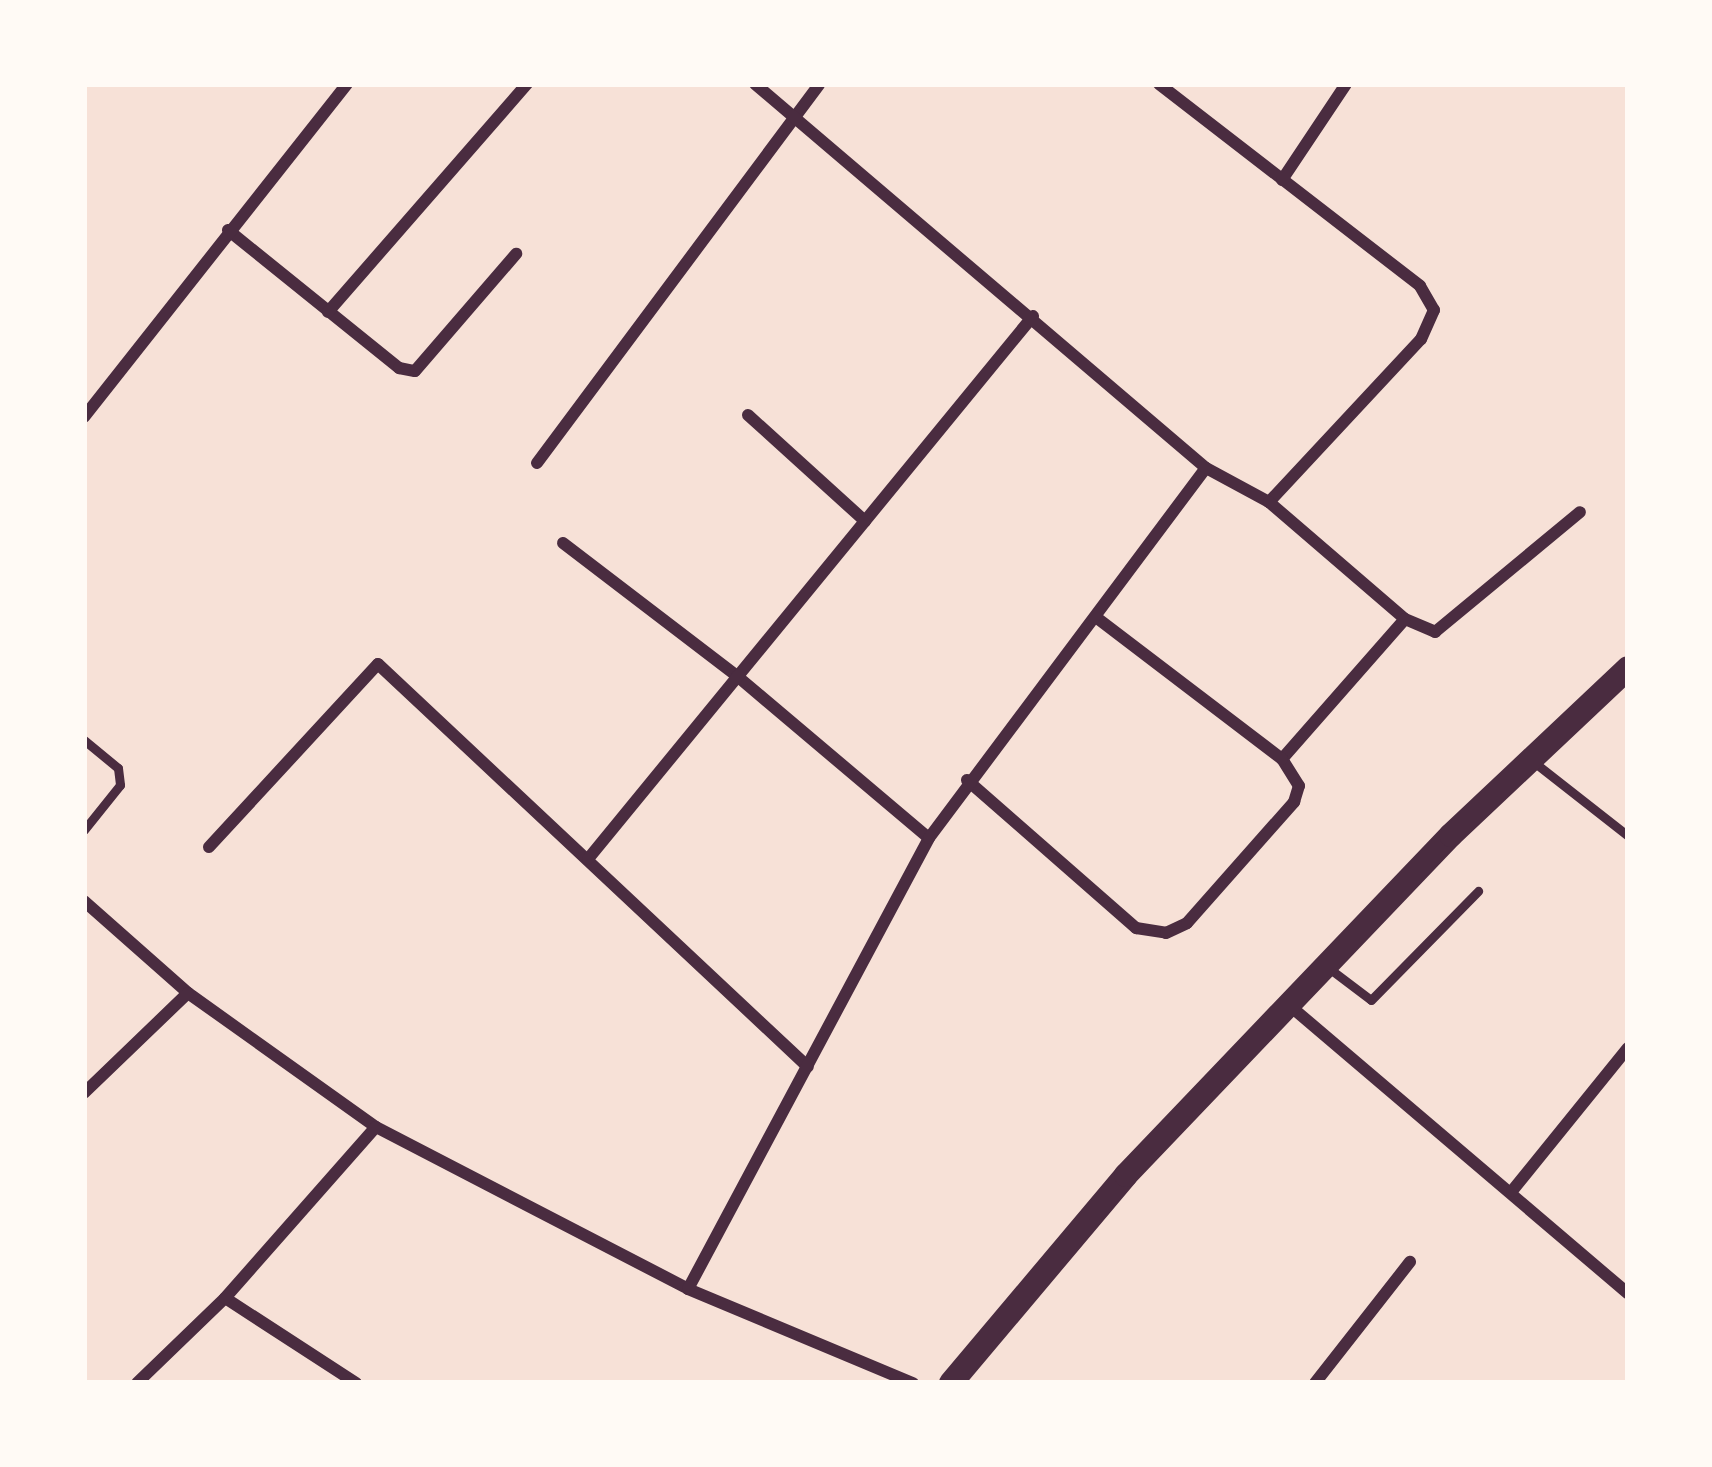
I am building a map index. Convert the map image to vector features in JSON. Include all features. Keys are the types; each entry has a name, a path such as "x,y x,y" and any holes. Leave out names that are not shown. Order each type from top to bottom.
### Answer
{"main road":[{"path":"951,1383 1126,1175 1326,965 1628,668"}],"street":[{"path":"84,416 347,84"},
{"path":"328,312 527,84"},
{"path":"755,84 1033,316 1206,469 1269,502 1405,619 1445,631 1580,512"},
{"path":"537,463 819,84"},
{"path":"1159,84 1420,286 1434,310 1421,339 1269,502"},
{"path":"1282,180 1346,84"},
{"path":"228,230 399,368 415,371 516,254"},
{"path":"588,859 1033,316"},
{"path":"748,415 865,520"},
{"path":"688,1289 929,838 967,781 1097,618 1206,469"},
{"path":"563,543 737,676 929,838"},
{"path":"967,781 1136,928 1166,933 1187,923 1294,802 1299,786 1282,760 1097,618"},
{"path":"1282,760 1405,619"},
{"path":"209,848 378,664 808,1067"},
{"path":"84,901 188,993 376,1127 688,1289 913,1383"},
{"path":"84,1093 188,993"},
{"path":"1288,1004 1628,1294"},
{"path":"1512,1191 1628,1048"},
{"path":"137,1383 225,1298 376,1127"},
{"path":"1315,1383 1410,1262"},
{"path":"225,1298 356,1383"}],"lane":[{"path":"84,740 118,768 120,785 84,830"},
{"path":"1531,760 1628,836"},
{"path":"1326,965 1371,1000 1478,891"}]}
